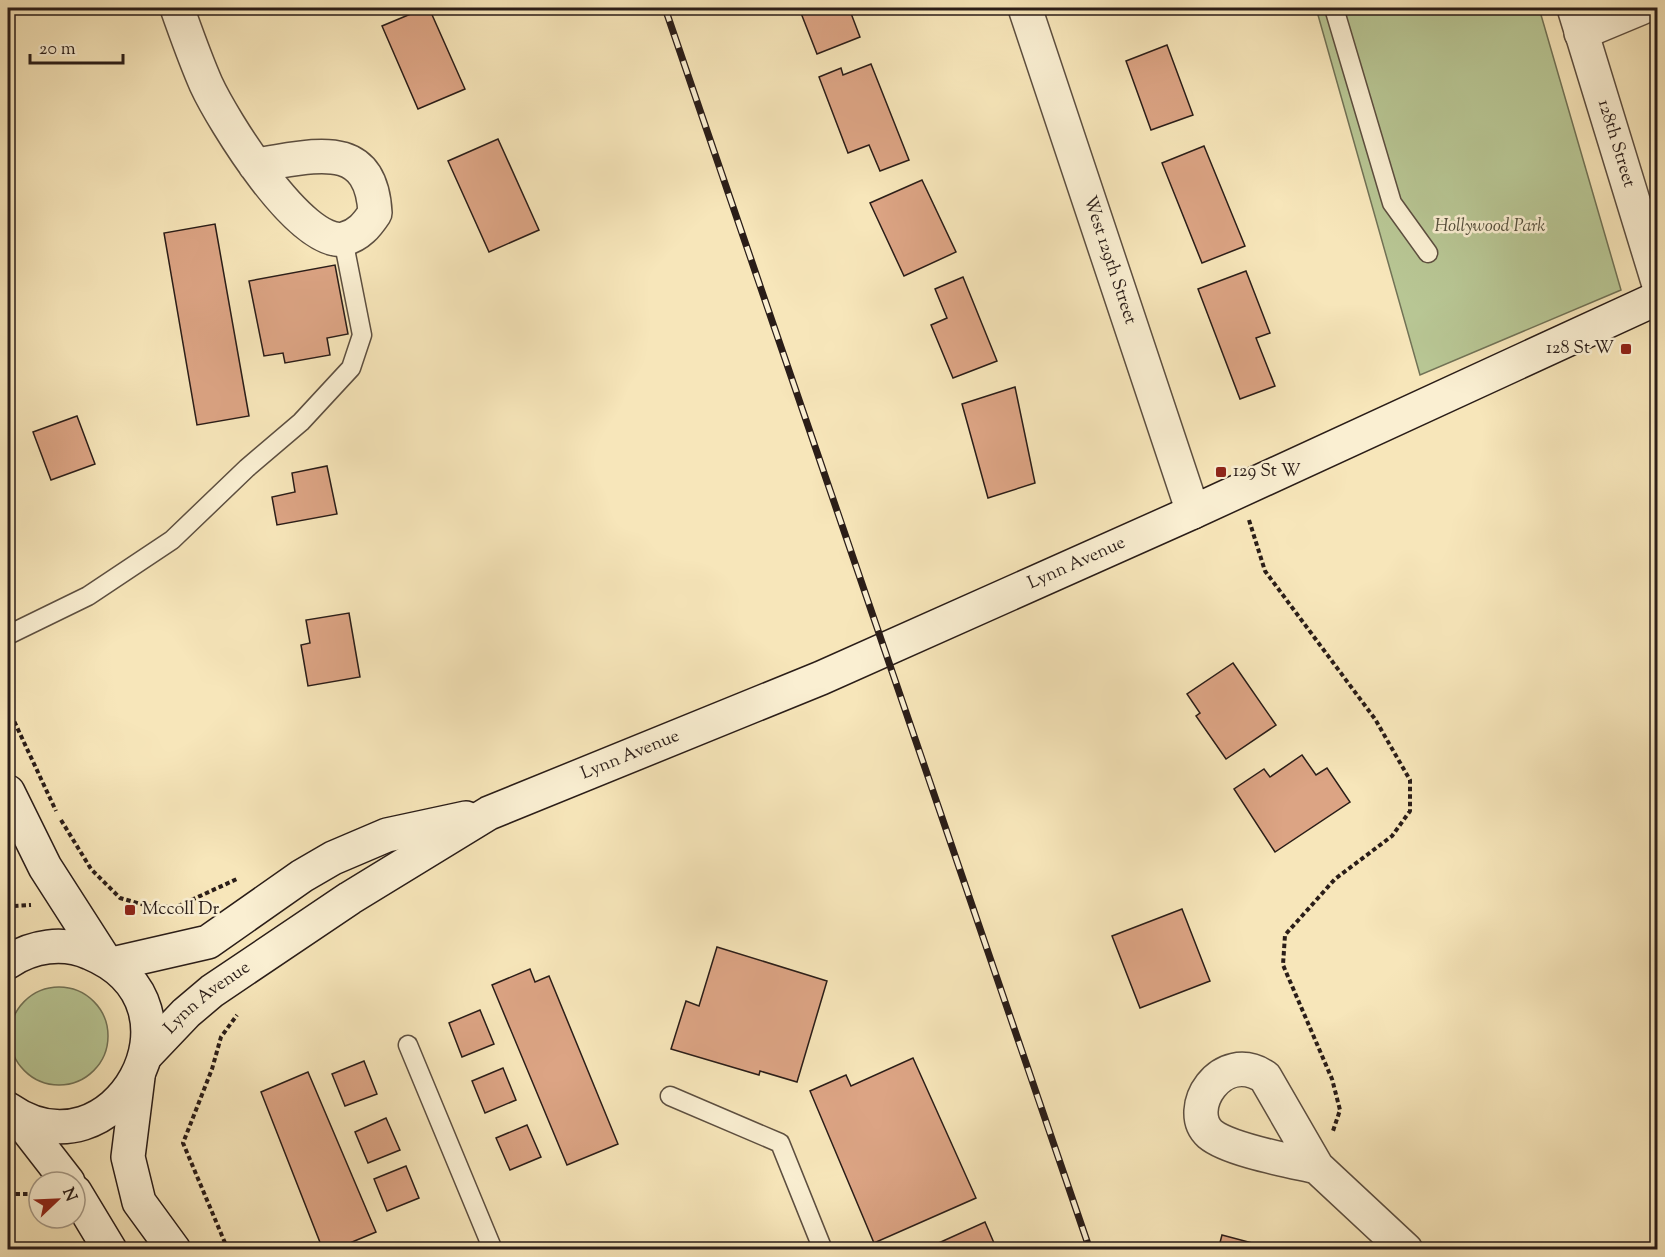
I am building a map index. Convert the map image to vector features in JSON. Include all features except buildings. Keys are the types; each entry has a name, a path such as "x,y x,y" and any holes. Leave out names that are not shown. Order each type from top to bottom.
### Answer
{"main road":[{"path":"177,8 207,86 255,165 296,216 322,234 343,239 362,231 375,213 374,194 362,172 348,159 331,154 255,165"},
{"name":"West 129th Street","path":"1025,8 1193,513"},
{"path":"1578,20 1641,8"},
{"name":"128th Street","path":"1578,20 1658,282"},
{"name":"Lynn Avenue","path":"12,1112 38,1123 62,1126 85,1121 106,1112 124,1097 142,1066 186,1012 212,991 350,898 489,813 821,678 1193,513 1658,298"},
{"path":"8,792 45,867 108,961 127,978 138,995 146,1015 148,1035 128,1157 139,1202 174,1250"},
{"name":"Lynn Avenue","path":"108,961 208,942 302,876 333,858 387,835 489,813"},
{"path":"8,962 32,950 57,946 81,949 108,961"},
{"path":"12,1112 58,1170"},
{"path":"1317,1167 1406,1250"},
{"path":"87,1212 110,1250"}],"lane":[{"path":"1334,8 1392,203 1428,253"},
{"path":"8,635 88,596 172,540 247,468 301,422 351,368 362,335 343,239"},
{"path":"408,1045 494,1250"},
{"path":"670,1096 780,1143 823,1250"}],"path":[{"path":"1240,491 1265,571 1375,719 1410,780 1410,811 1392,836 1335,879 1285,935 1283,965 1316,1039 1340,1110 1317,1167"},
{"path":"8,708 61,822 91,870 120,898 148,906 176,907 219,890 247,873"},
{"path":"228,1250 183,1143 212,1069 221,1037 237,1015"},
{"path":"8,1194 27,1194"}],"green space":[{"name":"Hollywood Park","path":"1316,8 1539,8 1621,290 1420,375"},
{"path":"59,987 69,988 86,995 100,1009 107,1026 107,1046 100,1063 86,1077 69,1084 59,1085 49,1084 32,1077 18,1063 11,1046 10,1036 11,1026 18,1009 32,995 49,988"}],"railway":[{"path":"665,8 1090,1250"}],"place":[{"name":"128 St W","path":"1626,349"},
{"name":"129 St W","path":"1221,472"},
{"name":"Mccoll Dr","path":"130,910"}]}
